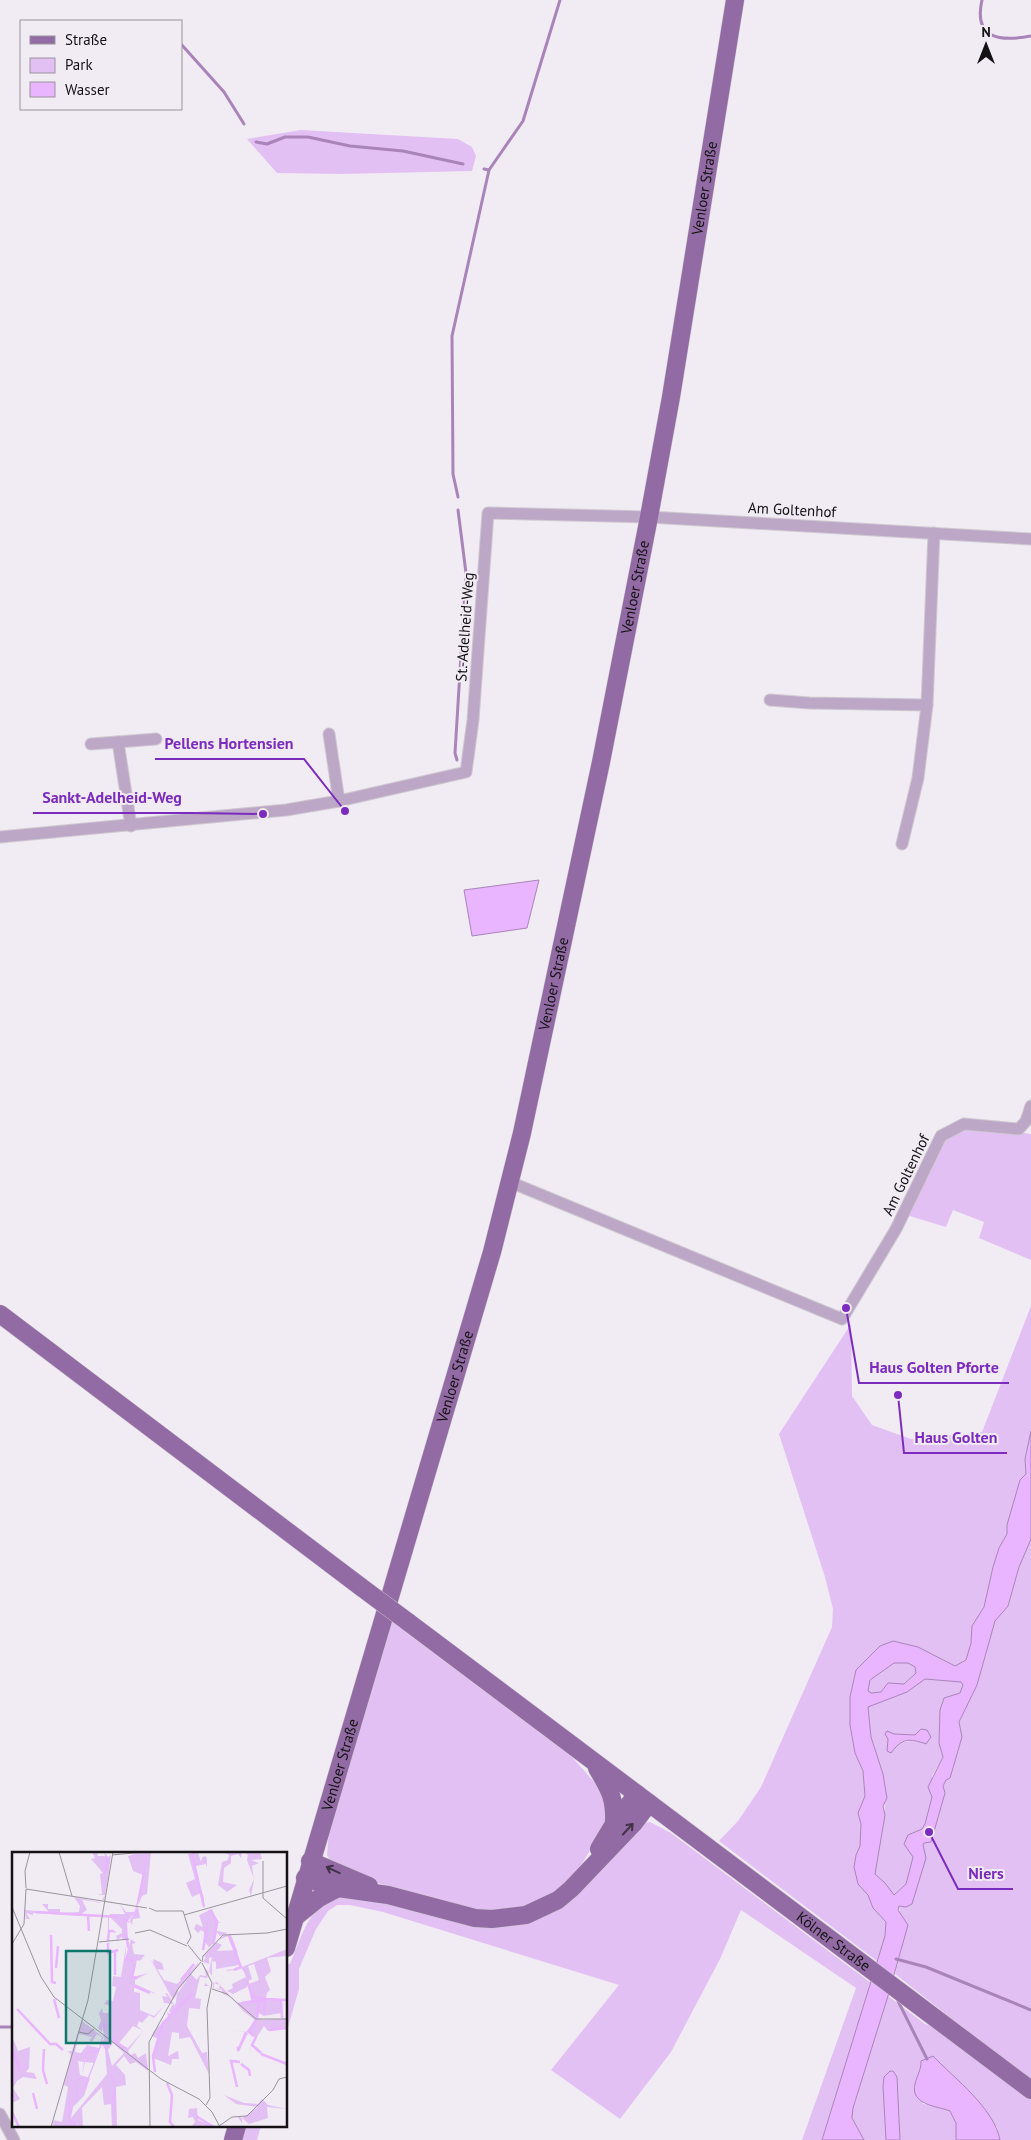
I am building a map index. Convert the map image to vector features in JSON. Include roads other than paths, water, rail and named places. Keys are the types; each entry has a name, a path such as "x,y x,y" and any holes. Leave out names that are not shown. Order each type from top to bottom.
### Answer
{"main road":[{"name":"Venloer Straße","path":"288,1940 510,1182 602,762 649,517 673,387 735,0"},
{"name":"Kölner Straße","path":"0,1314 1031,2090"},
{"path":"593,1761 612,1795 614,1824"},
{"path":"583,1877 614,1824 643,1798"},
{"path":"305,1878 338,1888 388,1895 475,1918 510,1918 526,1915 558,1900 583,1877 634,1823 643,1798"},
{"path":"310,1861 388,1895"},
{"path":"294,1918 318,1898 338,1888"}],"street":[{"name":"St.-Adelheid-Weg","path":"0,837 286,810 339,801 466,772 473,720 488,514 649,517"},
{"name":"Am Goltenhof","path":"649,517 1031,539"},
{"path":"902,844 918,778 927,705 934,533"},
{"path":"770,700 809,703 927,705"},
{"path":"329,734 339,801"},
{"path":"91,744 156,739"},
{"path":"118,742 132,826"},
{"name":"Am Goltenhof","path":"510,1182 842,1320 896,1229 941,1136 964,1124 1019,1128 1026,1121 1031,1106"},
{"path":"0,2114 14,2140"}],"water":[{"path":"539,880 527,928 472,936 464,890"},
{"path":"1031,1431 1031,1539 1019,1567 1008,1606 995,1621 977,1685 959,1722 962,1737 950,1778 946,1780 943,1786 945,1793 931,1842 924,1843 923,1845 926,1858 912,1904 906,1907 899,1906 898,1910 908,1925 853,2108 852,2118 864,2140 822,2140 885,1936 886,1922 873,1908 868,1895 858,1884 854,1867 860,1846 861,1824 858,1813 865,1796 863,1771 855,1753 850,1725 850,1697 856,1670 880,1646 893,1641 918,1647 955,1666 966,1660 971,1643 972,1626 984,1607 993,1567 999,1548 1007,1534 1007,1525 1020,1480 1026,1474 1025,1459","holes":["894,1663 908,1663 915,1667 916,1673 904,1684 888,1683 881,1692 871,1693 868,1691 870,1680","925,1679 961,1682 963,1685 960,1693 944,1698 940,1710 939,1743 943,1757 928,1787 932,1797 925,1824 922,1829 908,1835 904,1844 913,1857 906,1884 894,1895 875,1874 885,1815 883,1806 887,1798 883,1774 871,1737 868,1707 907,1692"]},
{"path":"921,1729 927,1730 931,1737 926,1744 910,1740 899,1744 891,1753 887,1751 888,1739 885,1734 887,1731 894,1734 915,1735"},
{"path":"933,2056 982,2105 996,2128 1000,2140 956,2140 956,2123 950,2111 926,2104 920,2100 915,2091 915,2084 921,2061"},
{"path":"890,2071 893,2071 897,2077 900,2140 886,2140 883,2086 884,2077"}],"waterway":[{"path":"484,169 489,170 523,121 560,0"},
{"path":"982,0 980,13 982,23 985,30 991,35 1000,38 1031,36"},
{"path":"182,45 224,92 244,124"},
{"path":"256,142 267,144 285,137 308,137 350,146 403,151 463,164"},
{"path":"458,497 453,474 452,336 489,170"},
{"path":"457,760 455,753 466,573 458,510"},
{"path":"896,1959 926,1967 1031,2010"},
{"path":"896,1997 927,2059"},
{"path":"0,2027 12,2027"}],"place":[{"name":"Pellens Hortensien","path":"345,811"},
{"name":"Sankt-Adelheid-Weg","path":"263,814"},
{"name":"Haus Golten Pforte","path":"846,1308"},
{"name":"Haus Golten","path":"898,1395"},
{"name":"Niers","path":"929,1832"}]}
